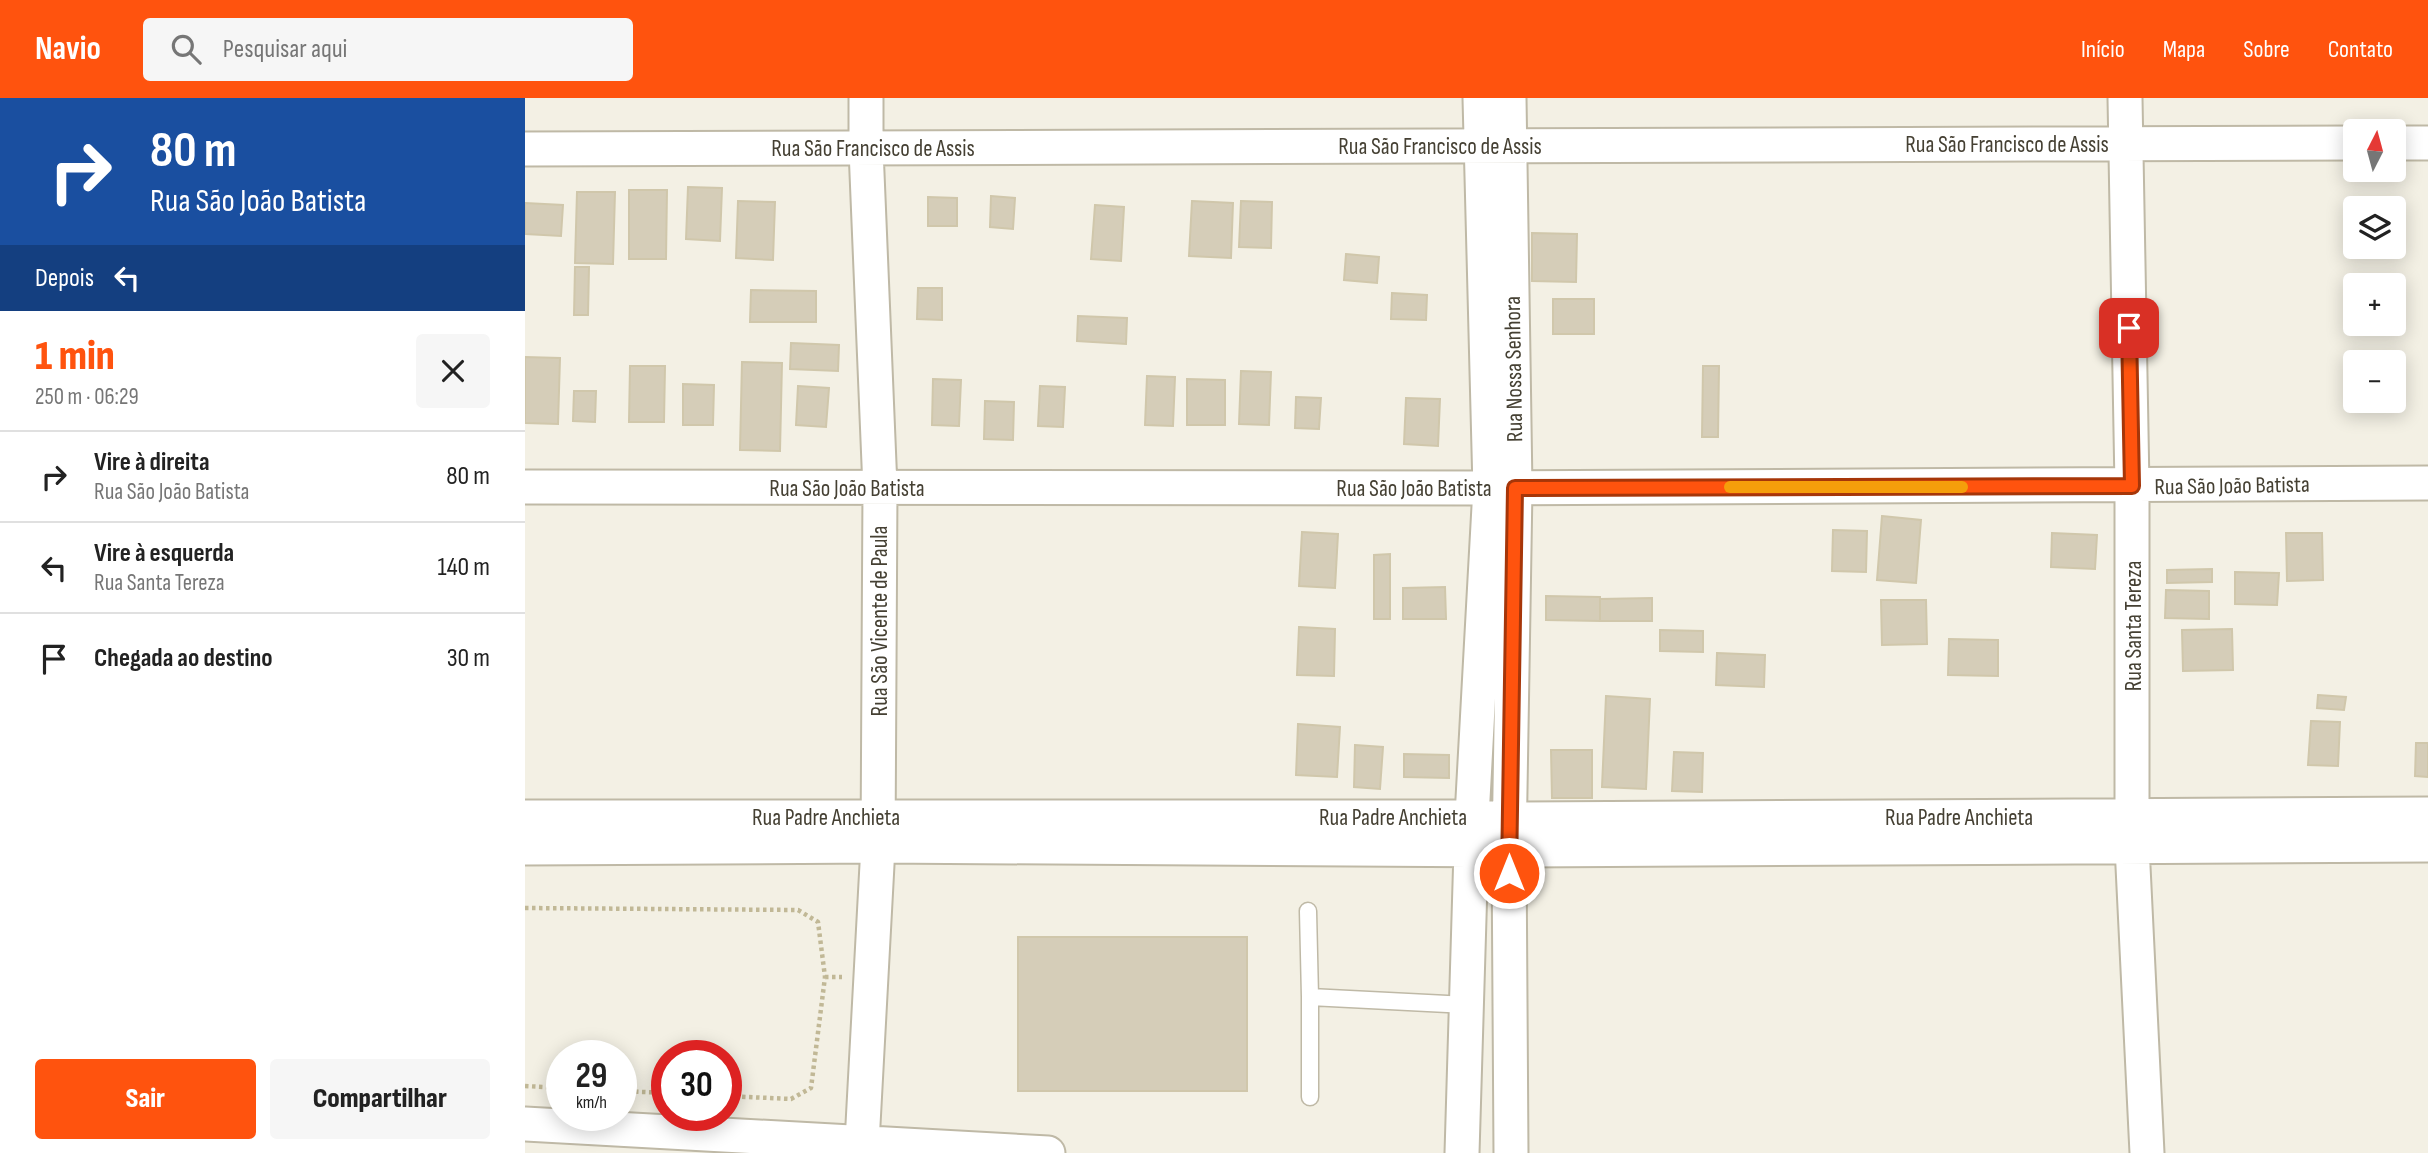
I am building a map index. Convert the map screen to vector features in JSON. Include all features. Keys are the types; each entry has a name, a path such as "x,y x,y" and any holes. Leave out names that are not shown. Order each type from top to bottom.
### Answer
{"street":[{"name":"Rua São Vicente de Paula","path":"862,1143 878,831 880,488 866,98"},
{"name":"Rua Nossa Senhora","path":"1480,98 1495,146 1509,835 1511,1153"},
{"name":"Rua Nossa Senhora","path":"1495,146 1509,98"},
{"name":"Rua Santa Tereza","path":"2125,98 2132,486 2133,831 2147,1153"},
{"name":"Rua São Francisco de Assis","path":"525,149 2343,143"},
{"path":"2406,143 2428,143"},
{"name":"Rua São João Batista","path":"525,487 1502,488 2428,484"},
{"name":"Rua Nossa Senhora","path":"1462,1153 1472,833 1502,488"},
{"name":"Rua Padre Anchieta","path":"525,817 878,831 1509,835 2133,831 2428,814"},
{"name":"Rua Padre Anchieta","path":"525,848 878,831"},
{"name":"Rua Padre Anchieta","path":"2133,831 2428,845"},
{"path":"1467,1018 1511,1035"},
{"path":"525,1124 1048,1153"}],"lane":[{"path":"1308,911 1310,1097"},
{"path":"1310,997 1467,1018"}],"path":[{"path":"525,908 798,910 818,922 825,977 811,1088 791,1099 742,1097"},
{"path":"525,1086 546,1087"}],"building":[{"path":"688,187 722,188 720,241 686,239"},
{"path":"629,190 667,190 666,259 629,259"},
{"path":"577,192 615,192 613,264 575,263"},
{"path":"991,196 1015,198 1013,229 990,227"},
{"path":"928,197 957,198 957,226 928,226"},
{"path":"738,201 775,202 773,260 736,258"},
{"path":"1192,201 1233,203 1231,258 1189,256"},
{"path":"1241,201 1272,202 1271,248 1239,247"},
{"path":"525,203 563,205 561,236 525,234"},
{"path":"1095,205 1124,207 1121,261 1091,259"},
{"path":"1532,233 1577,234 1576,282 1532,281"},
{"path":"1346,254 1379,257 1377,283 1344,280"},
{"path":"575,267 589,267 588,315 574,315"},
{"path":"918,288 942,288 942,320 917,319"},
{"path":"751,290 816,291 816,322 750,322"},
{"path":"1392,293 1427,295 1426,320 1391,319"},
{"path":"1553,299 1594,299 1594,334 1553,334"},
{"path":"1078,316 1127,318 1126,344 1077,341"},
{"path":"791,343 839,345 838,371 790,369"},
{"path":"525,357 560,358 558,424 525,423"},
{"path":"742,362 782,363 780,451 740,450"},
{"path":"630,366 665,366 664,422 629,422"},
{"path":"1703,366 1719,366 1718,437 1702,437"},
{"path":"1241,371 1271,372 1269,425 1239,424"},
{"path":"1147,376 1175,377 1173,426 1145,425"},
{"path":"933,379 961,380 959,426 932,425"},
{"path":"1187,379 1225,380 1225,425 1187,425"},
{"path":"683,384 714,385 713,425 683,425"},
{"path":"798,386 829,388 826,427 796,425"},
{"path":"1040,386 1065,387 1063,427 1038,426"},
{"path":"574,391 596,391 595,422 573,421"},
{"path":"1296,397 1321,398 1319,429 1295,428"},
{"path":"1406,398 1440,399 1438,446 1404,444"},
{"path":"985,401 1014,402 1013,440 984,439"},
{"path":"1882,516 1921,520 1916,583 1877,580"},
{"path":"1833,530 1867,531 1866,572 1832,571"},
{"path":"1302,532 1338,534 1335,588 1299,586"},
{"path":"2052,533 2097,535 2095,569 2051,567"},
{"path":"2286,533 2322,533 2323,580 2287,581"},
{"path":"1390,554 1390,619 1374,619 1374,555"},
{"path":"2212,569 2212,582 2167,583 2167,570"},
{"path":"2235,572 2279,573 2277,605 2235,604"},
{"path":"1445,587 1446,619 1403,619 1403,588"},
{"path":"2166,590 2209,591 2209,619 2165,618"},
{"path":"1546,596 1600,597 1600,621 1546,620"},
{"path":"1652,598 1652,621 1600,621 1600,599"},
{"path":"1881,600 1926,600 1927,644 1882,645"},
{"path":"1299,627 1335,629 1334,676 1297,675"},
{"path":"2232,629 2233,670 2183,671 2182,630"},
{"path":"1660,630 1703,631 1703,652 1660,651"},
{"path":"1949,639 1998,640 1998,676 1948,675"},
{"path":"1717,653 1765,655 1764,687 1716,685"},
{"path":"2318,695 2346,697 2344,710 2317,708"},
{"path":"1606,696 1650,699 1646,789 1602,787"},
{"path":"2311,721 2340,722 2338,766 2308,765"},
{"path":"1298,724 1340,727 1337,777 1296,775"},
{"path":"2416,743 2428,743 2428,777 2415,776"},
{"path":"1355,745 1383,747 1380,789 1354,787"},
{"path":"1551,750 1592,750 1592,798 1552,798"},
{"path":"1674,752 1703,753 1702,792 1672,791"},
{"path":"1404,754 1449,755 1449,778 1404,777"},
{"path":"1018,937 1247,937 1247,1091 1018,1091"}],"slow traffic":[{"path":"1730,487 1962,487"}],"route":[{"path":"1509,873 1515,488 2132,486 2129,328"}]}
